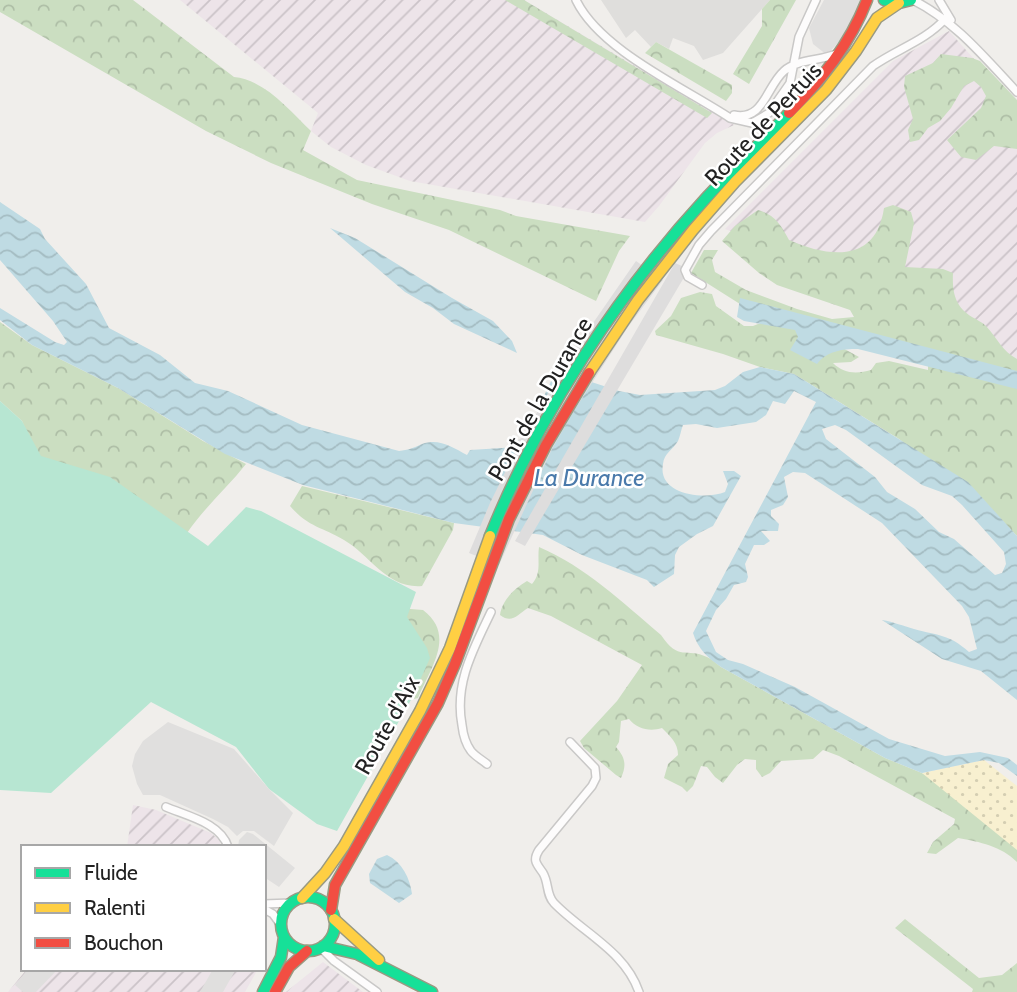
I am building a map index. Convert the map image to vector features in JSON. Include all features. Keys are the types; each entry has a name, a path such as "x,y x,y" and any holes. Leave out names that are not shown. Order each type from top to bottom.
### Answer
{"main road":[{"name":"Route de Pertuis","path":"647,268 707,197 807,93 841,52 861,20 867,0"},
{"path":"884,0 899,3 912,0"},
{"name":"Route de Pertuis","path":"657,276 736,182 826,90 877,19 899,3"},
{"name":"Pont de la Durance","path":"487,560 509,519 558,411 612,316 647,268"},
{"name":"Pont de la Durance","path":"558,411 657,276"},
{"name":"Route d'Aix","path":"302,898 323,877 343,848 428,698 487,560"},
{"name":"Route d'Aix","path":"332,914 332,897 340,875 446,686 487,560"},
{"path":"262,992 281,957 284,937 281,925 284,913 291,903 302,898 321,901 395,974"},
{"path":"322,947 334,931 332,914"},
{"path":"284,937 294,947 307,951"},
{"path":"275,992 289,967 307,951 322,947 338,948 357,954 432,992"}],"street":[{"path":"576,0 592,26 616,47 714,107 738,120 752,123 759,121 781,98 790,83 796,64 799,37 816,0"},
{"path":"912,0 945,19 1017,92"},
{"path":"939,0 965,37"},
{"path":"702,285 688,277 685,270 711,230 873,66 929,35 945,19"},
{"path":"714,107 732,114 748,116 760,107 785,69 841,52"},
{"path":"487,764 471,751 465,740 460,694 467,662 491,612"},
{"path":"570,742 595,768 596,778 534,859 546,879 552,901 621,961 634,976 639,992"},
{"path":"166,807 212,827 221,833 227,845"},
{"path":"266,906 291,903"},
{"path":"266,908 281,925"},
{"path":"322,947 334,961 377,992"}],"shaded area":[{"path":"180,0 524,0 734,125 717,133 705,143 645,222 410,181 366,165 331,147 311,131 318,113"},
{"path":"601,0 770,0 723,53 703,60 694,46 673,38 669,49 656,42 651,47 635,30 626,38"},
{"path":"824,0 862,0 855,19 827,55 813,44 809,28"},
{"path":"949,31 1017,107 1017,368 903,299 725,229 893,61"},
{"path":"168,722 234,749 293,813 274,846 254,831 243,831 237,836 228,827 213,819 160,795 143,795 132,766 135,754 143,741"},
{"path":"133,805 156,810 211,833 220,841 220,845 127,845"},
{"path":"247,832 253,834 295,868 279,887 266,878 266,845 238,845 239,840"},
{"path":"323,962 363,992 286,992"},
{"path":"25,971 257,971 245,992 8,992"},
{"path":"26,971 56,971 36,992 23,992 15,985"},
{"path":"212,971 235,971 223,992 200,992"}],"green space":[{"path":"0,0 133,0 234,77 256,84 276,97 311,131 303,150 357,180 500,210 516,216 630,236 619,251 596,301 449,230 372,204 271,163 206,131 0,12"},
{"path":"505,0 524,0 712,113 707,118"},
{"path":"770,0 796,0 749,84 733,74 762,26 762,9"},
{"path":"656,42 732,85 732,93 726,101 645,53"},
{"path":"941,54 980,61 1017,100 1017,149 994,146 976,160 961,157 947,140 981,108 986,96 974,81 964,86 940,121 928,128 919,140 910,142 908,130 913,119 904,87 905,76 933,63"},
{"path":"893,205 911,212 914,223 905,267 943,269 953,273 954,293 958,304 984,325 1017,359 1017,536 992,510 899,439 794,374 760,367 656,335 655,331 671,316 681,298 700,292 712,294 716,306 744,326 763,322 782,323 859,357 851,362 833,363 846,371 871,370 876,363 889,361 928,370 928,366 751,311 691,273 704,250 718,250 712,260 715,272 746,290 832,319 854,317 850,310 777,285 722,241 735,226 758,210 777,221 789,240 820,250 849,251 872,239 884,208"},
{"path":"0,322 32,345 118,388 203,441 246,464 187,533 43,468 22,421 0,401"},
{"path":"0,401 22,421 41,456 110,477 208,546 246,507 261,511 416,592 407,617 427,648 430,658 412,698 337,831 317,824 269,789 236,747 151,702 51,793 0,790"},
{"path":"302,486 454,523 453,530 422,586 410,586 389,577 353,546 309,523 297,513 290,506"},
{"path":"539,547 603,586 678,651 709,658 885,758 922,773 1017,830 1017,862 997,848 958,838 936,854 927,853 933,842 954,824 955,819 823,750 813,759 781,761 762,777 756,769 756,760 745,759 723,783 707,767 701,766 693,786 687,792 664,778 668,764 678,755 671,737 662,728 644,729 629,719 621,721 616,747 623,758 624,769 621,778 616,775 584,748 580,741 617,701 642,665 551,616 528,608 511,619 500,615 503,604 514,591 527,581 532,584 535,580"},
{"path":"398,608 423,610 438,630 438,652 418,698 414,699 418,683"},
{"path":"905,919 979,978 1002,975 1017,963 1017,992 972,992 973,989 895,928"}],"sand":[{"path":"984,760 1017,786 1017,850 922,773"}],"water":[{"name":"La Durance","path":"0,202 40,229 45,239 86,284 109,328 160,355 195,383 228,391 302,425 399,451 428,442 445,444 467,455 470,450 519,447 541,416 544,396 553,377 564,373 640,395 715,390 743,372 760,367 794,374 968,482 1017,536 1017,700 981,671 942,659 882,620 943,636 969,652 977,649 969,617 962,606 882,523 805,473 793,472 784,477 788,497 783,505 771,510 771,516 779,524 778,531 761,531 770,541 764,545 754,545 745,564 748,577 746,582 734,585 716,610 706,631 716,652 728,660 795,687 889,739 945,756 980,752 1008,758 1017,765 1017,776 999,763 984,760 922,773 885,758 721,667 708,657 698,644 693,633 816,402 794,391 785,404 773,401 766,415 756,422 717,428 696,424 683,425 678,441 664,460 663,474 667,483 684,493 706,495 725,492 728,484 723,471 734,471 741,476 713,526 679,547 675,555 674,574 654,587 647,580 582,555 543,535 454,523 303,485 225,454 118,388 32,345 0,320 0,308 55,342 64,345 67,342 53,321 0,260","holes":["835,425 846,430 922,485 952,496 962,505 1004,552 1006,564 1002,573 995,575 954,539 939,532 915,509 887,492 875,477 826,439 822,429"]},
{"path":"330,228 355,238 493,321 512,341 517,353 454,324 405,292"},
{"path":"740,298 1017,371 1017,389 858,349 835,352 825,356 817,364 790,350 798,337 795,330 744,321 737,317"},
{"path":"387,855 401,866 411,888 412,894 399,903 370,883 369,874 377,859"}],"pier":[{"path":"636,261 663,280 628,327 572,414 552,449 499,565 469,553 518,446 518,440 523,437 563,367 564,360 568,359"},
{"path":"675,263 689,269 525,546 515,541"}],"traffic: fast":[{"path":"884,0 899,3 911,0"},
{"path":"490,536 532,444 612,315 674,235 717,186 789,113"},
{"path":"308,897 327,905 335,924 327,943 308,951 289,943 281,924 289,905 308,897"},
{"path":"263,992 281,957 284,937"},
{"path":"323,946 357,954 432,992"}],"traffic: slow":[{"path":"589,373 638,300 693,230 735,182 826,90 877,18 899,3"},
{"path":"302,898 325,873 344,846 420,711 450,648 490,536"},
{"path":"334,919 379,960"}],"traffic: jam":[{"path":"789,113 834,60 867,0"},
{"path":"331,910 335,885 438,703 509,519 546,445 589,373"},
{"path":"275,992 289,967 307,951"}]}
